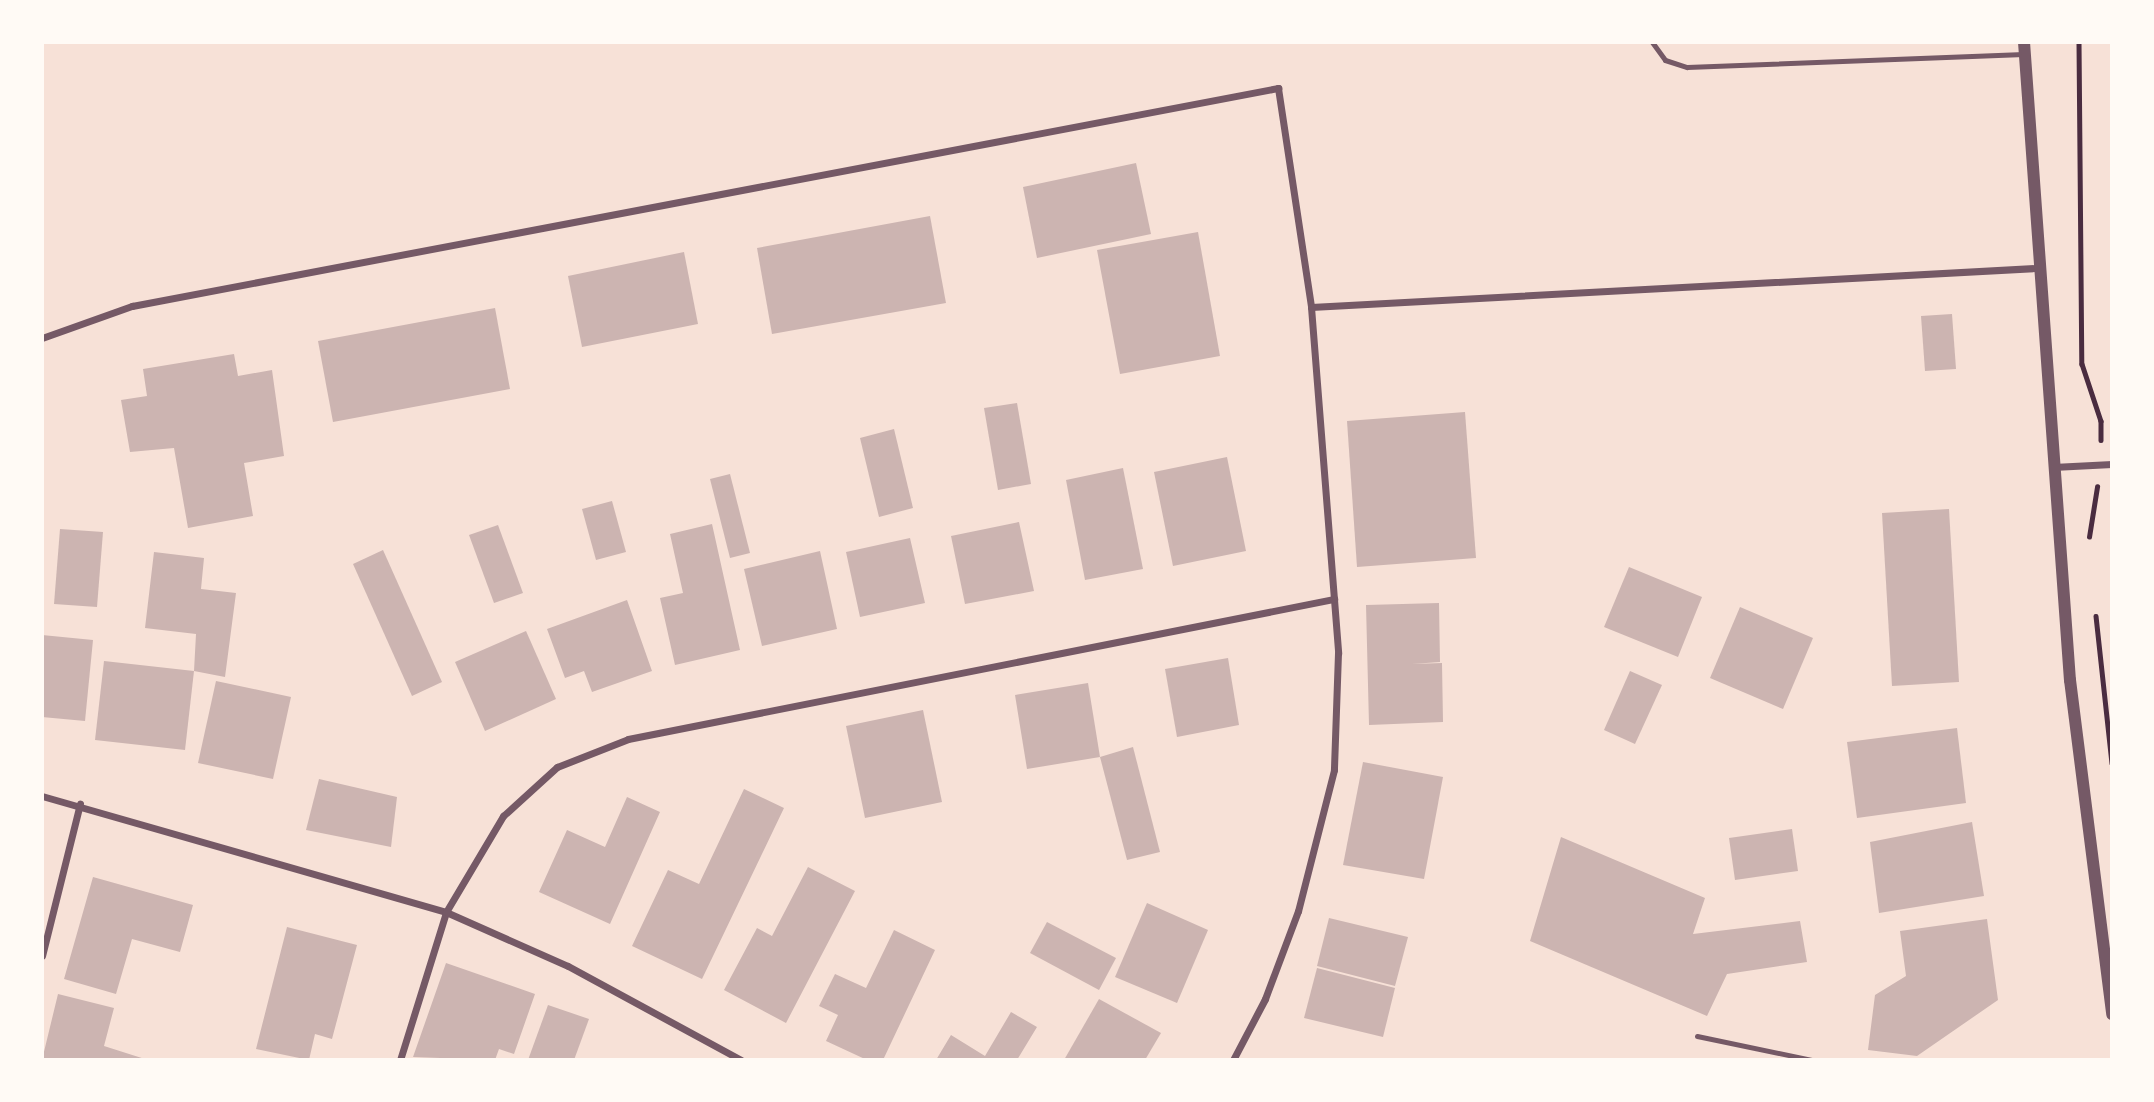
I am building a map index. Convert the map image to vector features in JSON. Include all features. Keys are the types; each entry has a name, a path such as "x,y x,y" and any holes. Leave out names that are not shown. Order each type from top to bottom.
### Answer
{"street":[{"path":"2024,48 2035,268 2070,680 2112,1014"},
{"path":"42,338 132,306 1278,88 1311,307 1334,599 1334,770 1322,834 1265,999 1233,1060"},
{"path":"1311,307 2035,268"},
{"path":"2053,467 2112,464"},
{"path":"400,1060 446,912 503,816 528,788 557,767 628,739 1334,599"},
{"path":"42,796 80,804 446,912 568,966 741,1060"},
{"path":"42,956 80,804"}],"lane":[{"path":"1652,42 1665,60 1687,67 2024,48"},
{"path":"1697,1036 1812,1060"}],"path":[{"path":"2079,42 2082,364 2101,421 2101,464 2088,543"},
{"path":"2096,612 2112,763"}],"building":[{"path":"1136,163 1151,234 1037,258 1023,187"},
{"path":"930,216 946,303 772,334 757,248"},
{"path":"1198,232 1220,356 1120,374 1097,250"},
{"path":"684,252 698,324 582,347 568,276"},
{"path":"495,308 510,389 333,422 318,341"},
{"path":"1952,314 1956,369 1925,371 1921,316"},
{"path":"234,354 238,376 272,370 284,456 244,463 253,516 188,528 174,448 130,452 121,400 147,396 143,369"},
{"path":"1017,403 1031,484 998,490 984,408"},
{"path":"1465,412 1476,558 1357,567 1347,421"},
{"path":"894,429 913,508 879,517 860,438"},
{"path":"1227,457 1246,551 1173,566 1154,472"},
{"path":"1123,468 1143,569 1085,580 1066,480"},
{"path":"730,474 750,553 730,558 710,479"},
{"path":"612,501 626,552 596,560 582,509"},
{"path":"1949,509 1959,682 1892,686 1882,513"},
{"path":"1019,522 1034,591 965,604 951,536"},
{"path":"712,524 740,650 675,665 660,598 683,593 670,534"},
{"path":"498,525 523,593 494,603 469,535"},
{"path":"60,529 103,532 97,607 54,604"},
{"path":"910,538 925,603 860,617 846,552"},
{"path":"383,550 442,682 412,696 353,564"},
{"path":"820,551 837,629 762,646 744,569"},
{"path":"154,552 204,558 201,589 236,593 225,677 194,671 196,634 145,628"},
{"path":"1629,567 1702,597 1678,657 1604,627"},
{"path":"627,600 652,671 592,692 584,671 565,678 547,629"},
{"path":"1439,603 1440,662 1412,664 1442,663 1443,722 1369,725 1366,605"},
{"path":"1740,607 1813,638 1783,709 1710,678"},
{"path":"526,631 556,699 485,731 455,662"},
{"path":"42,635 93,640 85,721 42,717"},
{"path":"1228,658 1239,725 1177,737 1165,669"},
{"path":"104,661 194,671 185,750 95,740"},
{"path":"1630,671 1662,685 1635,744 1604,730"},
{"path":"216,681 291,697 273,779 198,763"},
{"path":"1088,683 1100,757 1027,769 1015,695"},
{"path":"923,710 942,802 865,818 846,726"},
{"path":"1957,728 1966,803 1857,818 1847,742"},
{"path":"1133,747 1160,852 1127,860 1100,757"},
{"path":"1363,762 1443,777 1424,879 1343,865"},
{"path":"319,779 397,797 391,847 306,830"},
{"path":"744,789 784,808 702,979 632,946 668,870 699,884"},
{"path":"627,797 660,812 610,924 539,892 567,830 605,847"},
{"path":"1972,822 1984,896 1879,913 1870,842"},
{"path":"1792,829 1798,871 1735,880 1729,838"},
{"path":"1561,837 1705,898 1693,934 1800,921 1807,962 1727,974 1707,1016 1530,941"},
{"path":"808,867 855,891 786,1023 724,990 757,928 772,936"},
{"path":"93,877 193,905 180,952 132,939 116,994 64,979"},
{"path":"1147,903 1208,930 1177,1003 1115,977"},
{"path":"1329,918 1408,937 1395,986 1317,966"},
{"path":"1987,919 1998,1000 1917,1056 1868,1050 1875,995 1906,976 1900,931"},
{"path":"1047,922 1116,958 1099,990 1030,953"},
{"path":"287,927 357,945 332,1039 315,1034 309,1060 256,1049"},
{"path":"894,930 935,950 883,1060 867,1060 826,1041 838,1015 819,1006 835,974 866,988"},
{"path":"446,963 535,994 514,1054 499,1049 495,1060 413,1057"},
{"path":"1317,968 1395,988 1383,1037 1304,1018"},
{"path":"58,994 114,1008 104,1046 148,1060 42,1060"},
{"path":"1099,999 1161,1033 1145,1060 1064,1060"},
{"path":"548,1005 589,1019 574,1060 528,1060"},
{"path":"1011,1012 1037,1027 1017,1060 936,1060 951,1035 985,1056"}]}
